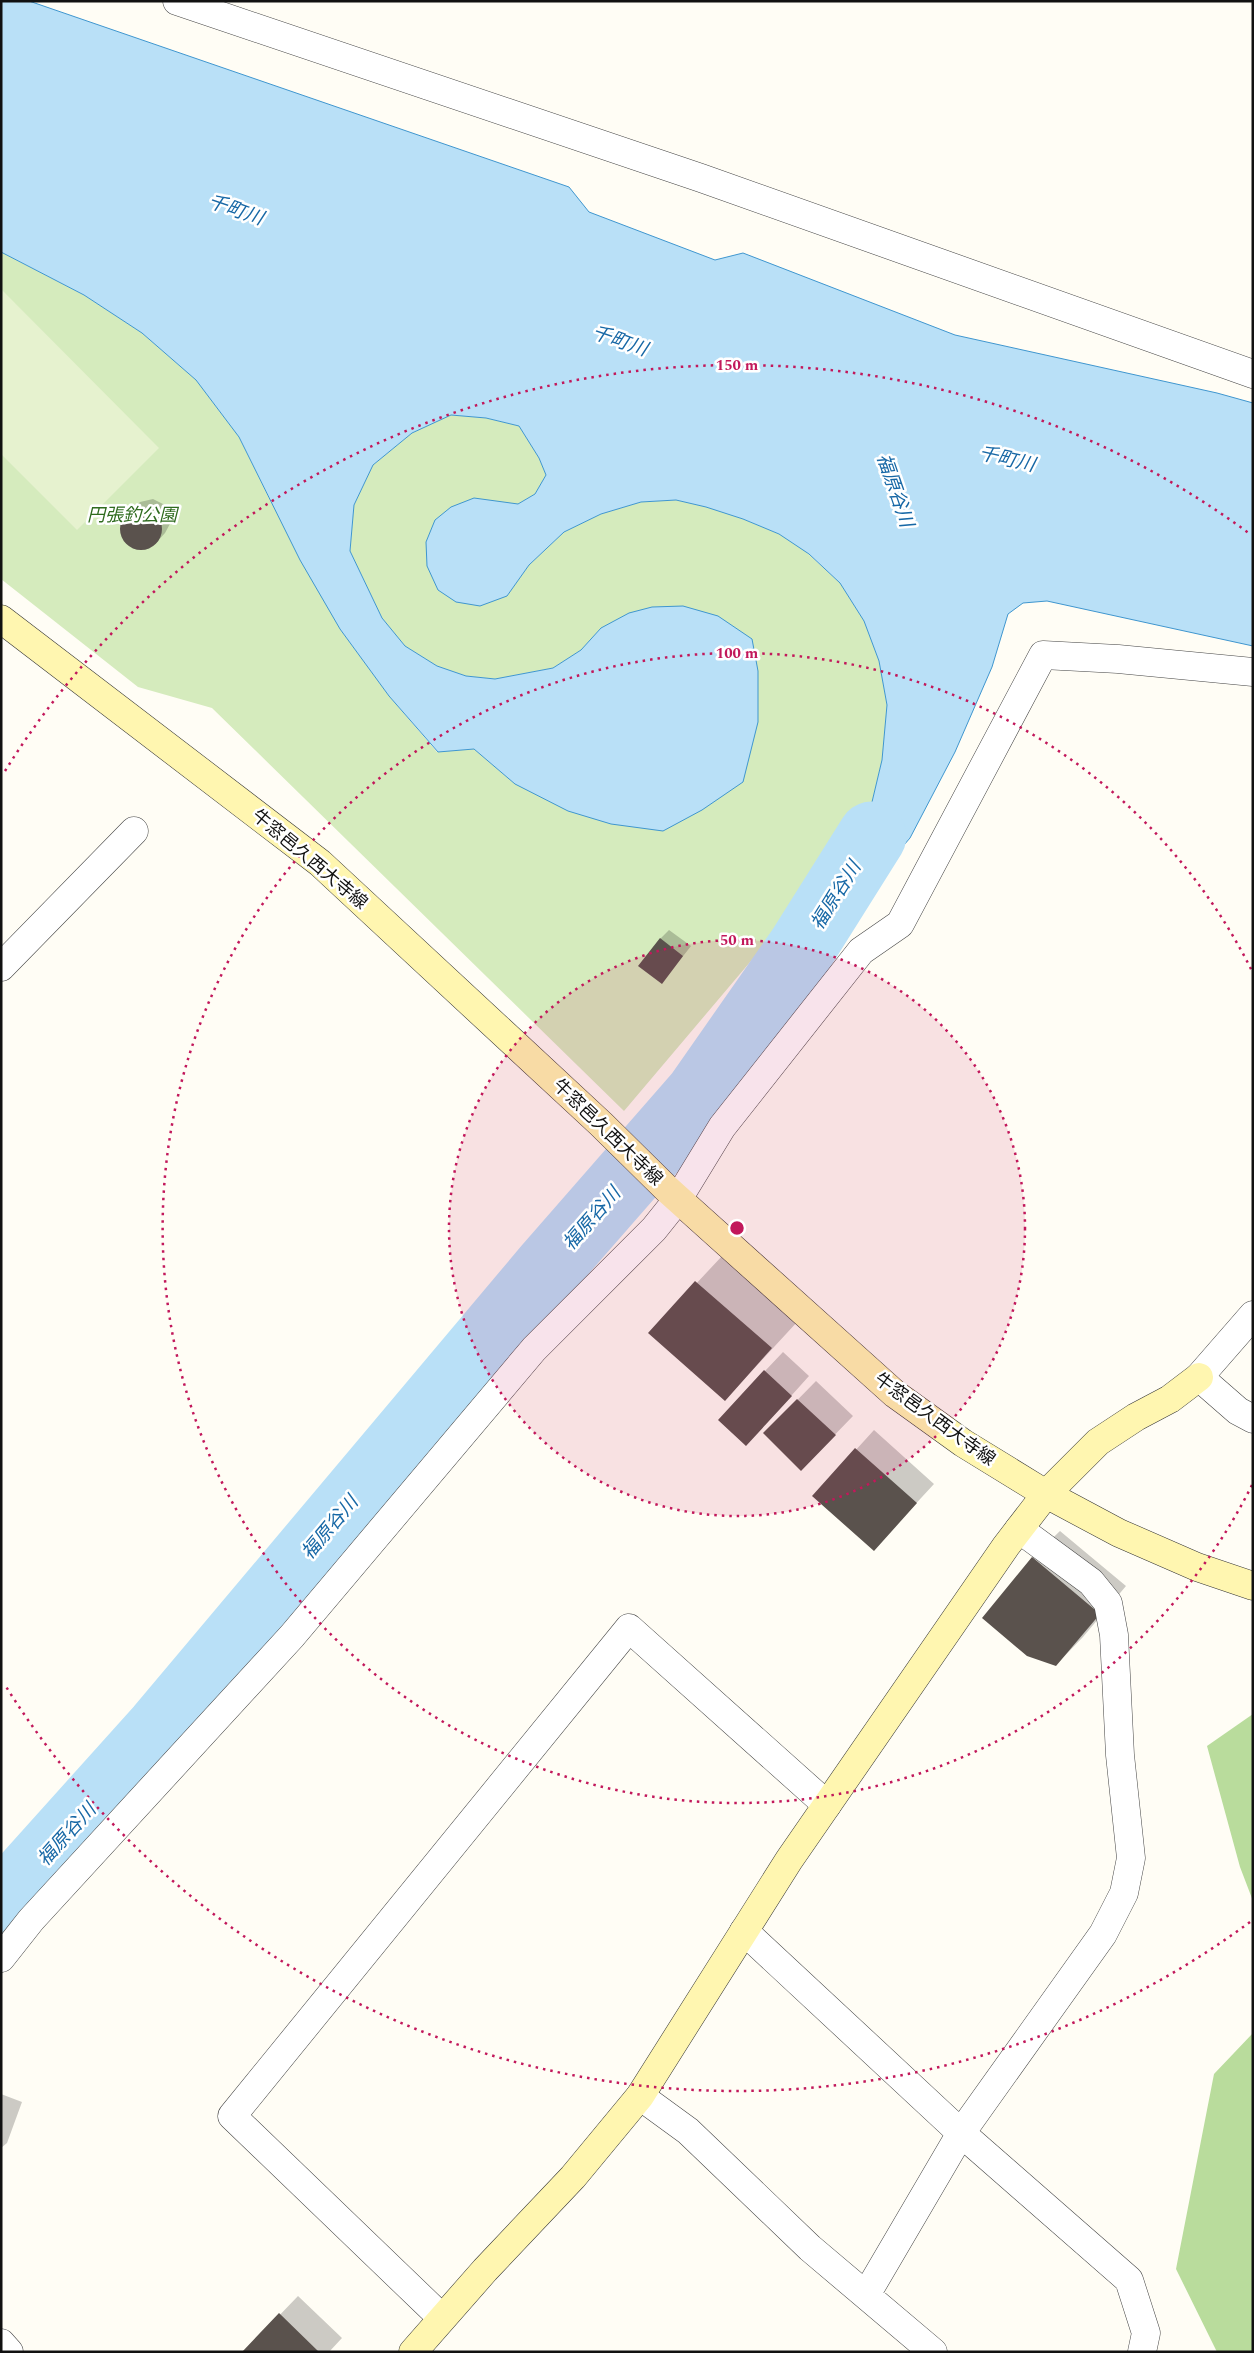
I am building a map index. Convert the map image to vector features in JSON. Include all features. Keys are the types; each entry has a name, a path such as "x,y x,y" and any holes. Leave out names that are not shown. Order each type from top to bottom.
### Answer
{"main road":[{"name":"牛窓邑久西大寺線","path":"1,618 320,863 601,1124 673,1195 895,1394 962,1443 1046,1494 1119,1533 1197,1567 1253,1586"},
{"path":"418,2350 442,2318 572,2177 640,2096 744,1931 827,1805 1019,1529 1046,1494 1098,1442 1136,1417 1170,1399 1199,1377"}],"street":[{"path":"177,1 701,178 1253,374"},
{"path":"1,1958 32,1920 292,1636 534,1349 654,1230 673,1195 722,1127 861,951 900,924 1043,655 1118,659 1253,672"},
{"path":"1,967 134,831"},
{"path":"1253,1315 1199,1377 1238,1411 1253,1419"},
{"path":"866,2295 961,2133 1103,1934 1124,1893 1132,1858 1120,1755 1114,1635 1108,1603 1091,1582 1019,1529"},
{"path":"442,2318 232,2116 630,1628 827,1805"},
{"path":"744,1931 961,2133 1129,2280 1146,2333 1142,2352"},
{"path":"640,2096 688,2131 810,2248 933,2352"},
{"path":"1,2343 9,2352"}],"green space":[{"name":"円張釣公園","path":"1,252 84,295 142,333 196,380 239,437 269,498 340,629 389,696 437,752 474,749 515,784 601,628 581,650 553,668 495,679 466,676 437,666 405,646 382,618 350,551 354,505 373,465 412,433 451,415 486,418 519,426 539,458 546,475 535,494 518,504 507,596 529,565 564,532 601,514 641,502 676,500 711,508 779,534 805,551 840,583 864,621 879,661 887,705 882,760 872,802 827,871 624,1111 212,708 138,687 1,579"},
{"path":"1,289 159,448 77,530 1,454"},
{"path":"1253,1714 1253,1901 1240,1867 1207,1746"},
{"path":"1253,2033 1253,2352 1217,2352 1176,2269 1214,2074"}],"water":[{"name":"千町川","path":"1,1 29,1 569,187 589,212 715,260 743,253 955,335 1217,393 1253,403 1253,646 1047,601 1023,603 1008,614 992,667 955,752 910,838 861,895 821,918 827,871 872,802 882,760 887,705 879,661 864,621 840,583 809,554 779,534 743,519 676,500 641,502 601,514 564,532 529,565 507,596 480,606 456,602 438,590 427,566 426,542 435,520 451,507 474,498 518,504 535,494 546,475 539,458 519,426 486,418 451,415 412,433 373,465 354,505 350,551 382,618 405,646 437,666 466,676 495,679 553,668 581,650 601,628 629,613 652,607 683,606 718,616 752,639 758,671 758,722 743,782 702,810 663,831 611,824 568,811 515,784 474,749 438,752 389,696 340,629 300,560 239,437 196,380 142,333 84,295 1,252"}],"building":[{"path":"145,508 153,511 159,517 162,529 159,541 153,547 137,550 129,547 123,541 120,525 123,517 129,511"},
{"path":"660,938 683,956 662,984 638,966"},
{"path":"695,1281 772,1348 725,1401 648,1333"},
{"path":"764,1370 792,1396 746,1446 718,1420"},
{"path":"797,1399 836,1435 801,1471 763,1433"},
{"path":"855,1448 917,1503 874,1551 812,1496"},
{"path":"1032,1557 1100,1614 1056,1666 1027,1656 982,1618"},
{"path":"279,2313 319,2352 242,2352"}],"waterway":[{"name":"福原谷川","path":"1,1906 160,1729 547,1269 699,1095 801,949 872,836"}]}
